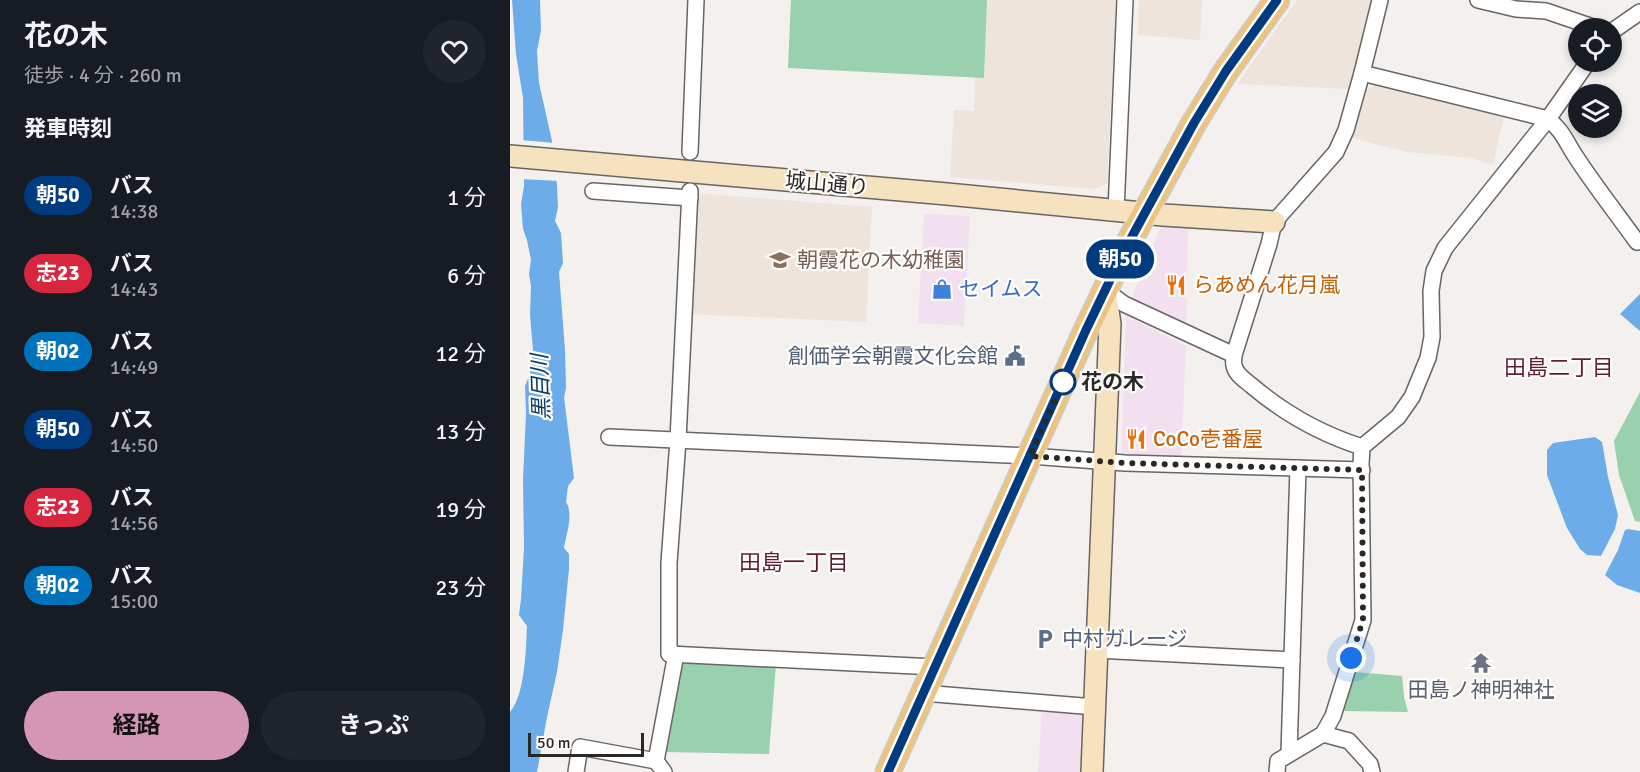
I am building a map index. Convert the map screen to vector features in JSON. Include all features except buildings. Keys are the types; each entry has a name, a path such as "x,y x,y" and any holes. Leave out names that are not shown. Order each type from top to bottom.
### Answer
{"main road":[{"path":"888,772 1105,290 1194,123 1226,71 1277,0"}],"street":[{"path":"690,153 696,0"},
{"path":"1116,210 1125,0"},
{"path":"1362,447 1345,442 1304,422 1270,401 1240,376 1233,365 1274,222 1336,152 1346,130 1380,0"},
{"path":"1478,0 1516,9 1546,11 1568,18"},
{"path":"1622,24 1640,12"},
{"path":"1362,447 1398,417 1412,397 1428,358 1432,337 1431,291 1434,271 1445,248 1548,119 1581,72"},
{"path":"1362,73 1548,119 1566,138 1575,156 1637,242"},
{"name":"城山通り","path":"510,156 1144,213 1274,222"},
{"path":"593,191 690,194 678,440 669,563 669,654 935,667"},
{"path":"1105,290 1124,304 1234,355"},
{"path":"1092,772 1110,324 1105,290"},
{"path":"609,437 1030,456 1104,462 1362,470"},
{"path":"1277,772 1278,761 1323,734 1334,716 1363,620 1362,447"},
{"path":"1289,753 1298,468"},
{"path":"1097,650 1292,660"},
{"path":"661,768 676,654"},
{"path":"923,693 1095,707"},
{"path":"1323,734 1349,741 1370,764 1372,772"},
{"path":"576,772 580,747 661,768 668,772"}],"shaded area":[{"path":"987,0 1116,0 1107,184 1094,189 950,177 954,110 974,111 975,77 984,77"},
{"path":"1139,0 1202,0 1200,40 1138,35"},
{"path":"1297,0 1374,0 1351,89 1237,84"},
{"path":"1374,85 1504,116 1493,165 1471,158 1407,152 1352,138 1367,89"},
{"name":"朝霞花の木幼稚園","path":"694,193 872,207 866,322 688,314"},
{"path":"924,214 970,216 964,326 918,323"},
{"path":"1162,224 1188,226 1186,326 1131,299"},
{"path":"1126,316 1186,346 1181,457 1121,455"},
{"path":"1042,707 1083,710 1081,772 1038,772"}],"green space":[{"path":"791,0 987,0 984,78 788,68"},
{"path":"1640,392 1640,522 1635,521 1619,475 1614,441"},
{"path":"683,662 776,664 769,754 665,752"},
{"path":"1355,672 1402,676 1408,712 1344,711"}],"water":[{"name":"黒目川","path":"512,0 540,0 541,30 537,51 539,83 552,141 557,185 558,207 555,221 561,233 563,263 559,272 565,350 566,388 564,397 574,478 568,486 566,502 569,519 564,548 569,554 569,569 563,630 537,772 510,772 510,712 519,695 522,683 526,647 527,626 519,615 524,548 525,386 530,374 533,350 529,274 531,260 523,229 521,204 524,186 523,98 516,54"},
{"path":"1640,294 1640,331 1620,314"},
{"path":"1595,437 1602,442 1618,515 1615,529 1601,556 1587,555 1580,549 1567,528 1547,475 1547,450 1553,443"},
{"path":"1625,530 1640,531 1640,593 1617,585 1605,575"}],"pier":[{"path":"521,140 555,143 559,181 521,179"}],"bus line":[{"name":"朝50","path":"888,772 1086,330 1123,253 1194,123 1226,71 1277,0"}],"place":[{"name":"朝霞花の木幼稚園","path":"780,260"},
{"name":"らあめん花月嵐","path":"1176,285"},
{"name":"セイムス","path":"942,289"},
{"name":"創価学会朝霞文化会館","path":"1015,356"},
{"name":"花の木","path":"1063,382"},
{"name":"CoCo壱番屋","path":"1136,439"},
{"name":"中村ガレージ","path":"1045,639"},
{"name":"田島ノ神明神社","path":"1481,663"}],"district":[{"name":"田島二丁目","path":"1559,367"},
{"name":"田島一丁目","path":"794,562"}],"route":[{"path":"1063,382 1030,456 1125,463 1362,470 1363,620 1351,658"}]}
